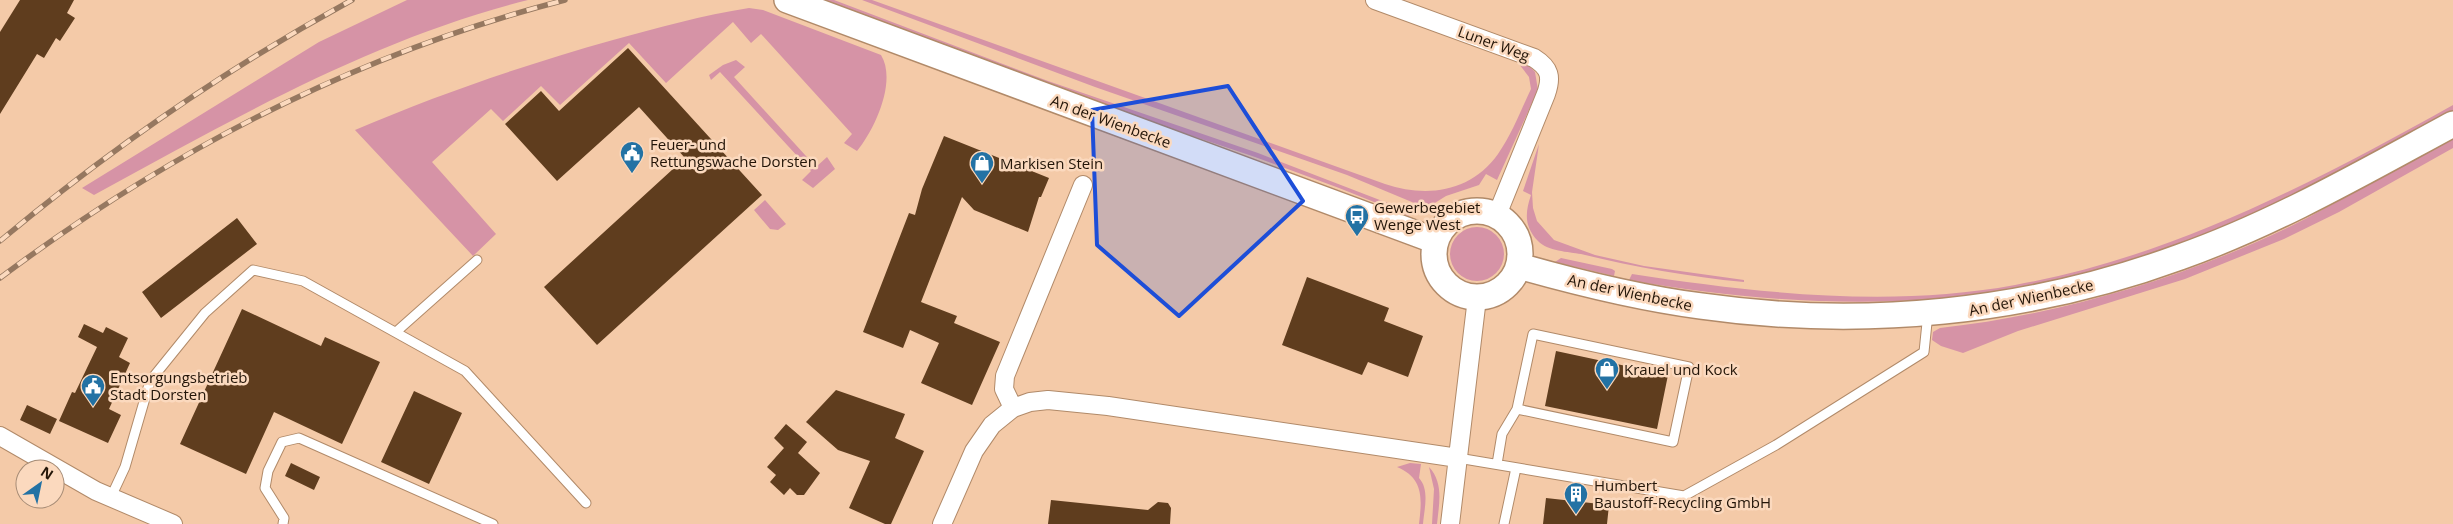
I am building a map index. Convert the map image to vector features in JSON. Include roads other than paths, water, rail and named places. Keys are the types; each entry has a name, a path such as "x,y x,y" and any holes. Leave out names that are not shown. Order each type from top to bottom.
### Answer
{"street":[{"name":"An der Wienbecke","path":"787,0 1436,241"},
{"name":"Luner Weg","path":"1375,0 1534,58 1547,66 1550,75 1546,94 1497,215"},
{"name":"An der Wienbecke","path":"1519,266 1640,296 1733,310 1843,316 1964,311 2009,304 2094,284 2181,257 2296,208 2453,124"},
{"path":"1013,408 1004,390 1005,376 1083,185"},
{"path":"1482,211 1497,215 1507,222 1517,237 1521,254 1519,266 1513,279 1503,289 1491,295 1477,298 1464,295 1452,289 1442,280 1436,268 1434,254 1436,241 1442,228 1460,214 1482,211"},
{"path":"1450,524 1477,298"},
{"path":"942,524 982,437 997,420 1013,408 1030,402 1048,400 1098,405 1458,458"},
{"path":"0,436 44,463 111,497 174,524"}],"lane":[{"path":"396,332 476,260"},
{"path":"111,497 124,467 150,381 205,313 252,270 303,281 465,370 586,503"},
{"path":"1458,458 1684,496 1776,445 1924,352 1928,313"},
{"path":"1497,464 1502,434 1518,409 1533,334 1689,367 1673,442 1518,409"},
{"path":"283,524 284,518 265,488 268,471 282,442 299,438 493,524"},
{"path":"1504,524 1516,468"}],"railway":[{"path":"0,241 83,175 170,112 214,82 305,26 352,0"},
{"path":"0,278 65,231 131,188 199,148 269,111 340,78 413,48 488,22 565,0"}],"place":[{"name":"Feuer- und Rettungswache Dorsten","path":"632,174"},
{"name":"Markisen Stein","path":"982,184"},
{"name":"Gewerbegebiet Wenge West","path":"1357,237"},
{"name":"Krauel und Kock","path":"1607,390"},
{"name":"Entsorgungsbetrieb Stadt Dorsten","path":"93,407"},
{"name":"Humbert Baustoff-Recycling GmbH","path":"1576,515"}]}
